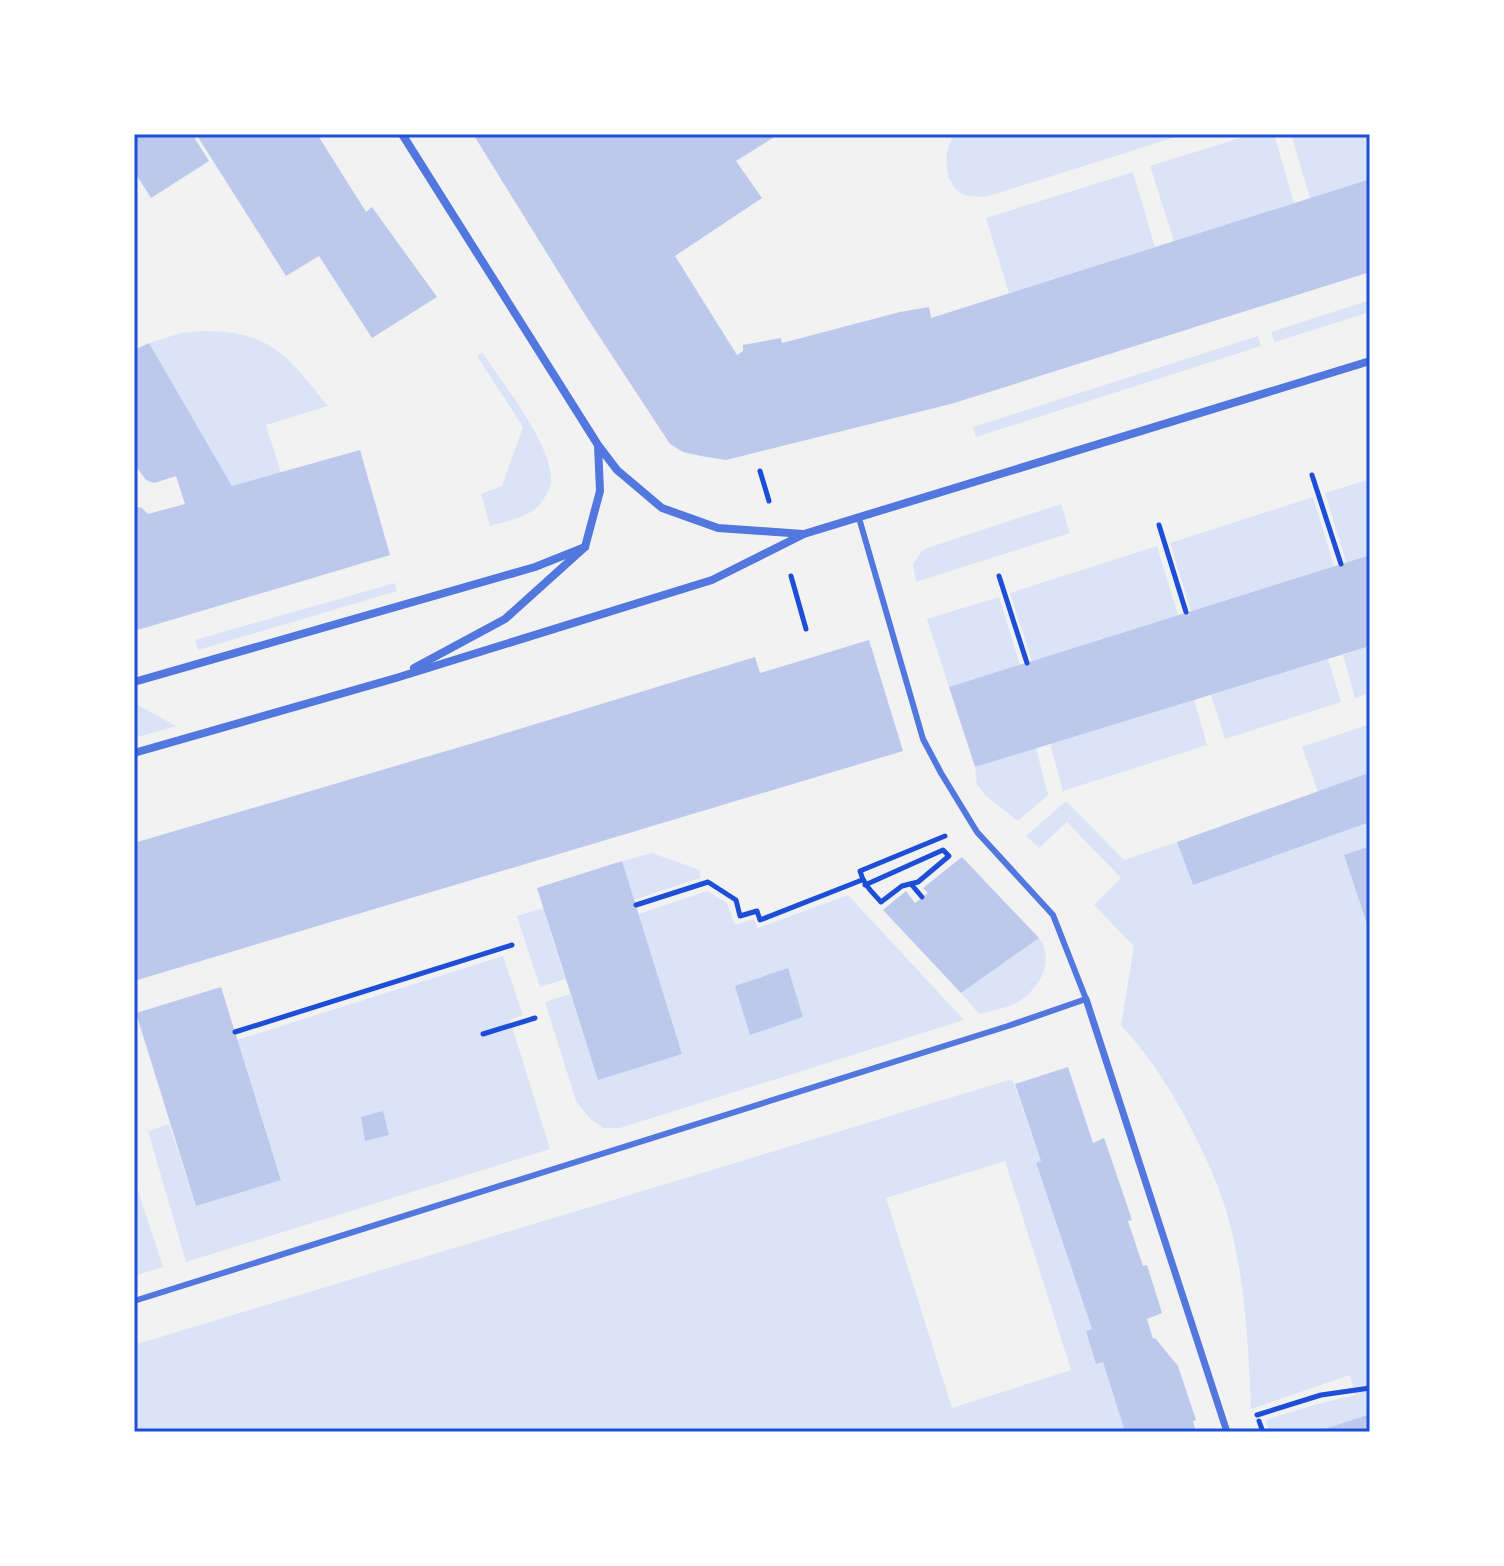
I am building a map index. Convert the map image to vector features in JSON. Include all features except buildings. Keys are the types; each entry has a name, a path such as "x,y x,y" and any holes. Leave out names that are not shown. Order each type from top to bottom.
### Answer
{"street":[{"path":"402,134 598,445 617,470 662,508 718,528 804,534"},
{"path":"134,753 396,678 712,580 804,534 1370,361"},
{"path":"396,678 505,619 585,547 600,491 598,445"},
{"path":"134,682 535,567 585,547"},
{"path":"1086,999 1227,1432"}],"lane":[{"path":"134,1301 1086,999 1053,915 977,832 923,739 859,518"}],"path":[{"path":"760,471 771,509"},
{"path":"1312,475 1341,564"},
{"path":"1159,525 1186,612"},
{"path":"791,573 806,629"},
{"path":"999,576 1027,663"},
{"path":"636,905 708,882 736,900 740,916 757,911 760,920 864,882 943,850 949,856 918,882 902,886 881,902 864,882 860,871 948,834"},
{"path":"911,884 922,897"},
{"path":"235,1032 512,945"},
{"path":"483,1034 535,1018"},
{"path":"1257,1415 1321,1395 1370,1388"}],"shaded area":[{"path":"955,134 1185,134 989,196 976,197 960,193 949,177 946,162"},
{"path":"1253,134 1274,134 1294,203 1174,241 1150,166"},
{"path":"1291,134 1370,134 1370,179 1310,198"},
{"path":"1133,172 1155,247 1009,293 986,218"},
{"path":"1370,300 1370,312 1275,342 1271,332"},
{"path":"203,331 246,336 276,350 302,374 328,406 266,425 281,473 232,486 149,343 181,333"},
{"path":"1258,336 1261,346 976,437 973,427"},
{"path":"482,352 536,433 550,468 551,482 540,504 530,513 490,526 481,494 502,486 523,427 477,356"},
{"path":"1370,479 1370,555 1346,562 1325,493"},
{"path":"1313,497 1334,566 1191,611 1170,543"},
{"path":"1061,504 1070,533 916,582 913,565 927,548"},
{"path":"1157,546 1178,615 1032,661 1010,593"},
{"path":"395,583 397,591 198,650 195,640"},
{"path":"999,597 1020,665 949,687 927,619"},
{"path":"1370,646 1370,693 1355,698 1343,655"},
{"path":"1328,659 1341,702 1225,739 1211,695"},
{"path":"1194,699 1207,745 1063,791 1050,744"},
{"path":"134,703 176,726 134,738"},
{"path":"1370,724 1370,785 1318,792 1302,747"},
{"path":"1036,748 1048,795 1018,821 977,785 975,767"},
{"path":"1066,801 1124,860 1177,842 1193,885 1370,822 1370,846 1345,855 1370,932 1370,1414 1317,1432 1269,1432 1266,1420 1355,1395 1350,1375 1251,1409 1241,1280 1224,1204 1206,1159 1177,1103 1148,1057 1121,1026 1134,946 1094,905 1121,878 1067,822 1039,848 1026,836"},
{"path":"652,853 700,870 700,878 633,900 622,861"},
{"path":"707,891 727,903 735,925 754,919 758,928 848,895 964,1020 620,1128 603,1128 589,1118 576,1101 545,1002 570,994 598,1079 681,1054 638,914"},
{"path":"543,908 565,979 540,987 517,916"},
{"path":"1039,938 1046,956 1045,965 1032,991 1016,1003 979,1014 961,993"},
{"path":"503,956 523,1015 510,1020 550,1149 186,1262 148,1131 169,1124 196,1206 281,1179 237,1040"},
{"path":"1012,1079 1041,1161 1036,1163 1092,1329 1096,1364 1103,1362 1125,1432 134,1432 134,1345","holes":["1005,1161 1071,1370 952,1408 886,1198"]},
{"path":"134,1178 163,1267 134,1276"}]}
